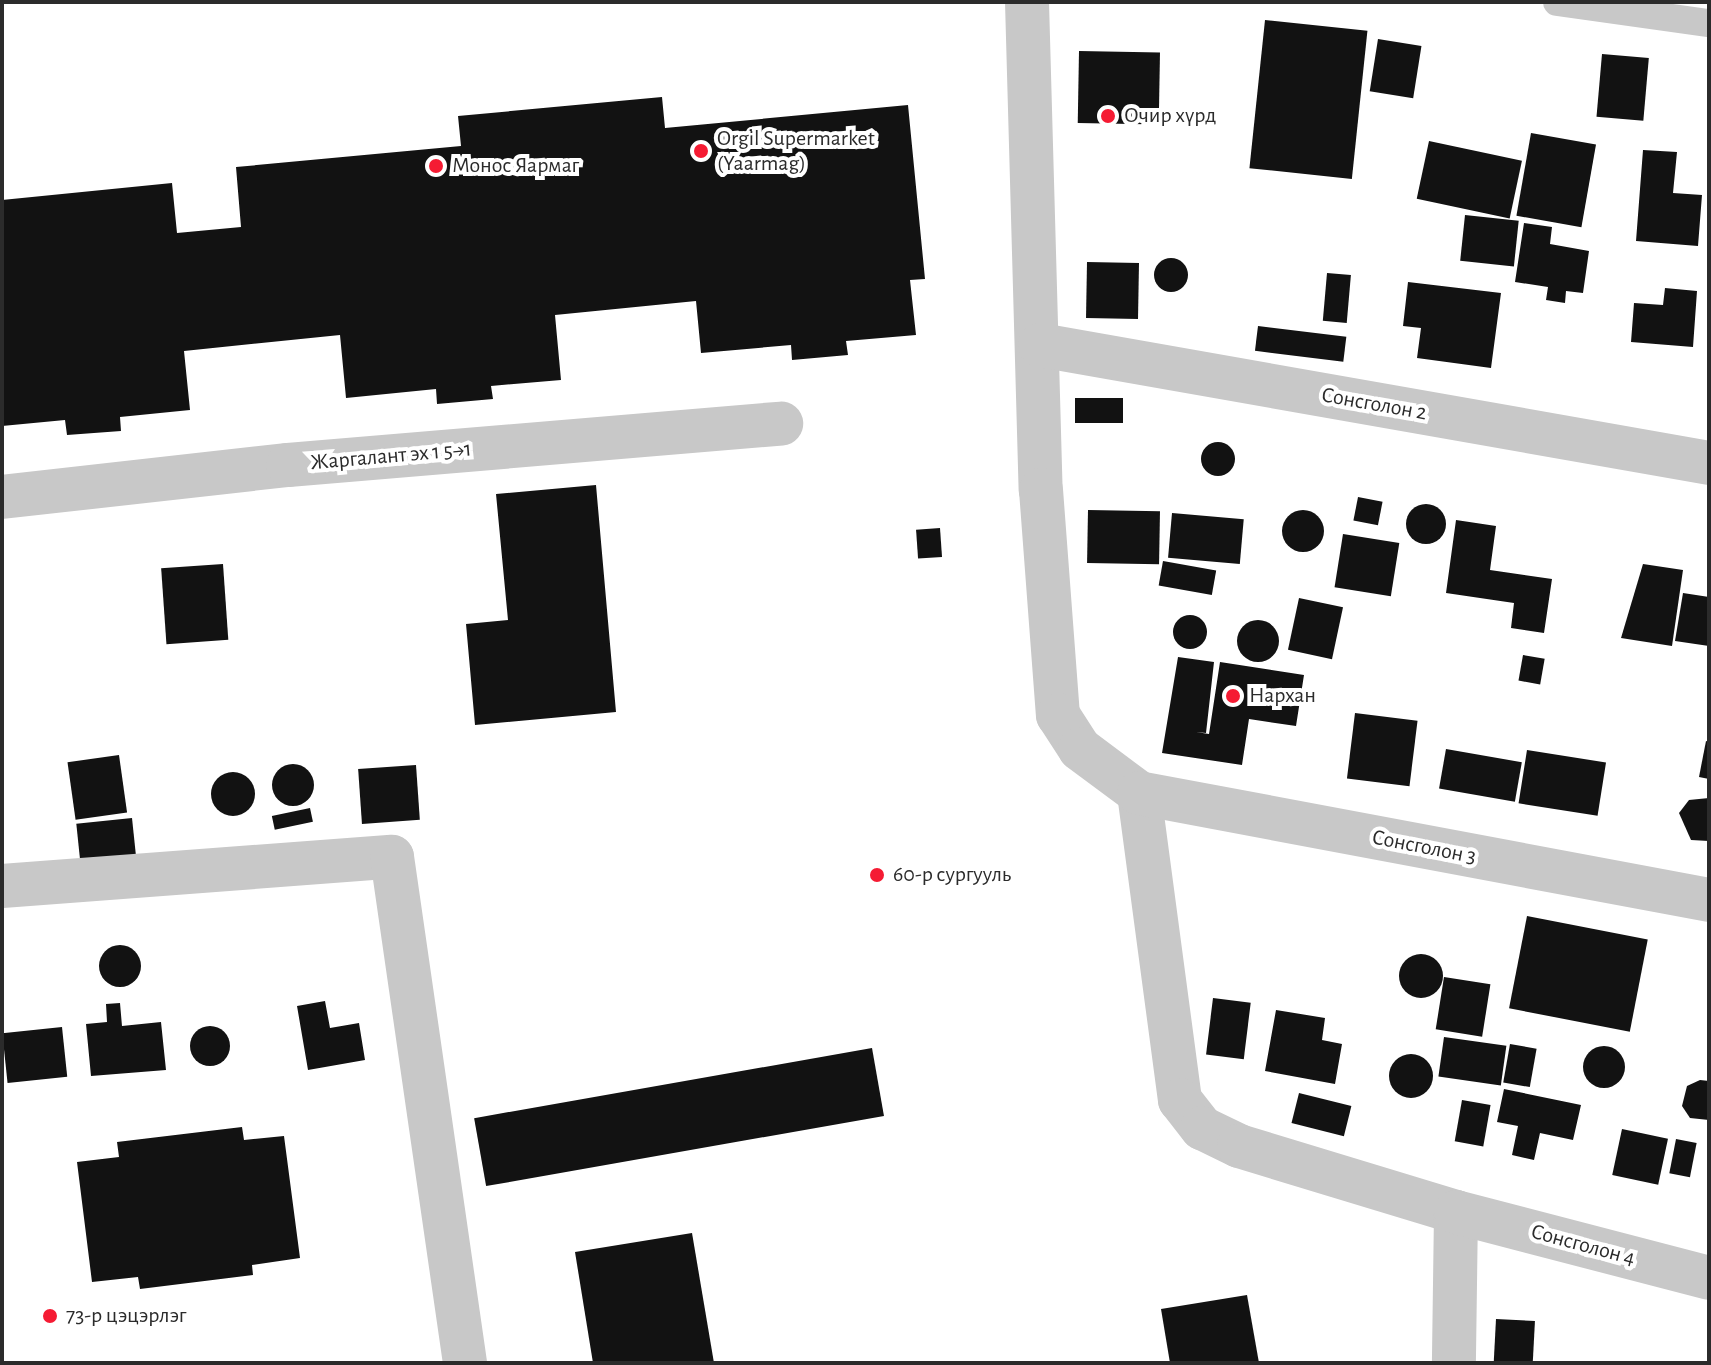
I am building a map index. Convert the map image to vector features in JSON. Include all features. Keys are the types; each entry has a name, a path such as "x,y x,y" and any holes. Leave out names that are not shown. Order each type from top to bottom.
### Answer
{"street":[{"path":"1027,2 1054,703 1080,749 1139,793"},
{"name":"Сонсголон 2","path":"1040,345 1709,463"},
{"name":"Жаргалант эх 1 5→1","path":"2,497 288,465 781,424"},
{"name":"Сонсголон 3","path":"1139,793 1709,900"},
{"name":"Сонсголон 4","path":"1139,793 1180,1100 1202,1128 1239,1146 1456,1212 1709,1278"},
{"path":"2,886 392,857 465,1363"},
{"path":"1454,1363 1456,1212"}],"lane":[{"path":"1557,2 1709,23"}],"building":[{"path":"1265,20 1367,31 1352,179 1249,168"},
{"path":"1378,39 1421,46 1413,98 1370,91"},
{"path":"1079,51 1160,52 1159,124 1078,123"},
{"path":"1602,54 1649,58 1643,121 1597,117"},
{"path":"662,97 665,128 908,105 925,279 910,280 916,335 846,341 848,355 792,360 791,345 701,353 696,301 555,315 561,380 491,386 493,399 437,404 436,389 346,398 340,335 184,351 190,410 120,417 121,431 67,435 65,420 2,426 2,200 172,183 177,233 241,227 236,167 461,146 458,116"},
{"path":"1531,133 1596,144 1581,227 1516,216"},
{"path":"1429,141 1522,161 1510,218 1417,199"},
{"path":"1643,150 1677,152 1673,193 1702,195 1698,246 1636,241"},
{"path":"1465,215 1519,221 1514,266 1460,261"},
{"path":"1524,223 1552,227 1550,244 1589,251 1583,293 1566,291 1565,303 1546,300 1548,287 1515,282"},
{"path":"1171,258 1183,263 1188,275 1183,287 1171,292 1159,287 1154,275 1159,263"},
{"path":"1087,262 1139,263 1138,319 1086,318"},
{"path":"1327,273 1351,275 1347,323 1323,321"},
{"path":"1408,282 1501,293 1491,368 1417,358 1421,328 1403,326"},
{"path":"1665,288 1697,291 1693,347 1631,342 1634,303 1663,305"},
{"path":"1258,326 1346,337 1343,362 1255,351"},
{"path":"1075,398 1123,398 1123,423 1075,423"},
{"path":"1218,442 1230,447 1235,459 1230,471 1218,476 1206,471 1201,459 1206,447"},
{"path":"596,485 616,712 475,725 466,624 508,620 496,494"},
{"path":"1358,497 1383,502 1378,525 1353,521"},
{"path":"1426,504 1440,510 1446,524 1440,538 1426,544 1412,538 1406,524 1412,510"},
{"path":"1088,510 1160,511 1159,564 1087,563"},
{"path":"1303,510 1318,516 1324,531 1318,546 1303,552 1288,546 1282,531 1288,516"},
{"path":"1172,513 1244,519 1240,564 1168,558"},
{"path":"1456,520 1496,526 1490,570 1552,579 1544,633 1511,628 1514,603 1446,593"},
{"path":"940,528 942,557 918,559 916,530"},
{"path":"1343,534 1399,543 1391,596 1335,587"},
{"path":"1163,561 1216,570 1212,595 1159,586"},
{"path":"223,564 228,640 166,644 161,568"},
{"path":"1643,564 1683,570 1672,646 1621,638"},
{"path":"1683,593 1709,597 1709,646 1675,641"},
{"path":"1299,598 1343,607 1332,659 1288,650"},
{"path":"1190,615 1202,620 1207,632 1202,644 1190,649 1178,644 1173,632 1178,620"},
{"path":"1258,620 1273,626 1279,641 1273,656 1258,662 1243,656 1237,641 1243,626"},
{"path":"1523,655 1545,659 1540,684 1518,681"},
{"path":"1178,657 1214,662 1206,733 1196,732 1209,734 1220,662 1304,675 1296,726 1249,719 1242,765 1162,753"},
{"path":"1355,713 1418,721 1409,786 1347,779"},
{"path":"1706,741 1709,742 1709,779 1699,777"},
{"path":"1446,749 1522,762 1515,802 1439,788"},
{"path":"1527,750 1606,763 1598,816 1519,803"},
{"path":"119,755 127,812 76,820 68,762"},
{"path":"293,764 308,770 314,785 308,800 293,806 278,800 272,785 278,770"},
{"path":"416,765 420,820 362,824 358,769"},
{"path":"233,772 249,778 255,794 249,810 233,816 217,810 211,794 217,778"},
{"path":"1709,798 1709,841 1691,840 1679,813 1689,800"},
{"path":"310,808 313,822 275,830 272,816"},
{"path":"132,818 136,857 80,863 76,824"},
{"path":"1527,916 1648,939 1630,1032 1509,1008"},
{"path":"120,945 135,951 141,966 135,981 120,987 105,981 99,966 105,951"},
{"path":"1421,954 1437,960 1443,976 1437,992 1421,998 1405,992 1399,976 1405,960"},
{"path":"1444,977 1490,984 1482,1037 1436,1029"},
{"path":"1213,998 1251,1003 1244,1059 1206,1055"},
{"path":"325,1001 330,1028 359,1023 365,1060 308,1070 297,1006"},
{"path":"120,1003 122,1026 161,1022 166,1070 91,1076 86,1024 107,1022 106,1004"},
{"path":"1276,1010 1325,1018 1322,1040 1342,1044 1335,1084 1265,1071"},
{"path":"210,1026 224,1032 230,1046 224,1060 210,1066 196,1060 190,1046 196,1032"},
{"path":"62,1027 67,1077 8,1083 2,1033"},
{"path":"1444,1037 1506,1046 1501,1085 1438,1077"},
{"path":"1510,1044 1537,1049 1530,1087 1503,1082"},
{"path":"1604,1046 1619,1052 1625,1067 1619,1082 1604,1088 1589,1082 1583,1067 1589,1052"},
{"path":"872,1048 884,1116 486,1186 474,1118"},
{"path":"1411,1054 1426,1061 1433,1076 1426,1091 1411,1098 1396,1091 1389,1076 1396,1061"},
{"path":"1700,1080 1709,1081 1709,1120 1690,1118 1682,1106 1687,1086"},
{"path":"1504,1089 1581,1105 1573,1140 1540,1133 1534,1160 1512,1155 1518,1126 1497,1122"},
{"path":"1299,1093 1351,1106 1344,1136 1292,1123"},
{"path":"1462,1100 1491,1105 1483,1146 1455,1141"},
{"path":"242,1127 244,1140 284,1136 300,1258 252,1265 253,1275 140,1289 138,1277 92,1282 77,1162 119,1157 117,1142"},
{"path":"1622,1129 1668,1139 1658,1185 1612,1175"},
{"path":"1676,1139 1697,1143 1690,1177 1669,1173"},
{"path":"692,1233 714,1363 593,1363 575,1252"},
{"path":"1247,1295 1259,1363 1170,1363 1161,1309"},
{"path":"1496,1319 1535,1321 1533,1363 1494,1363"}],"place":[{"name":"Очир хүрд","path":"1108,116"},
{"name":"Orgil Supermarket (Yaarmag)","path":"701,151"},
{"name":"Монос Яармаг","path":"436,166"},
{"name":"Нархан","path":"1233,696"},
{"name":"60-р сургууль","path":"877,875"},
{"name":"73-р цэцэрлэг","path":"50,1316"}]}
